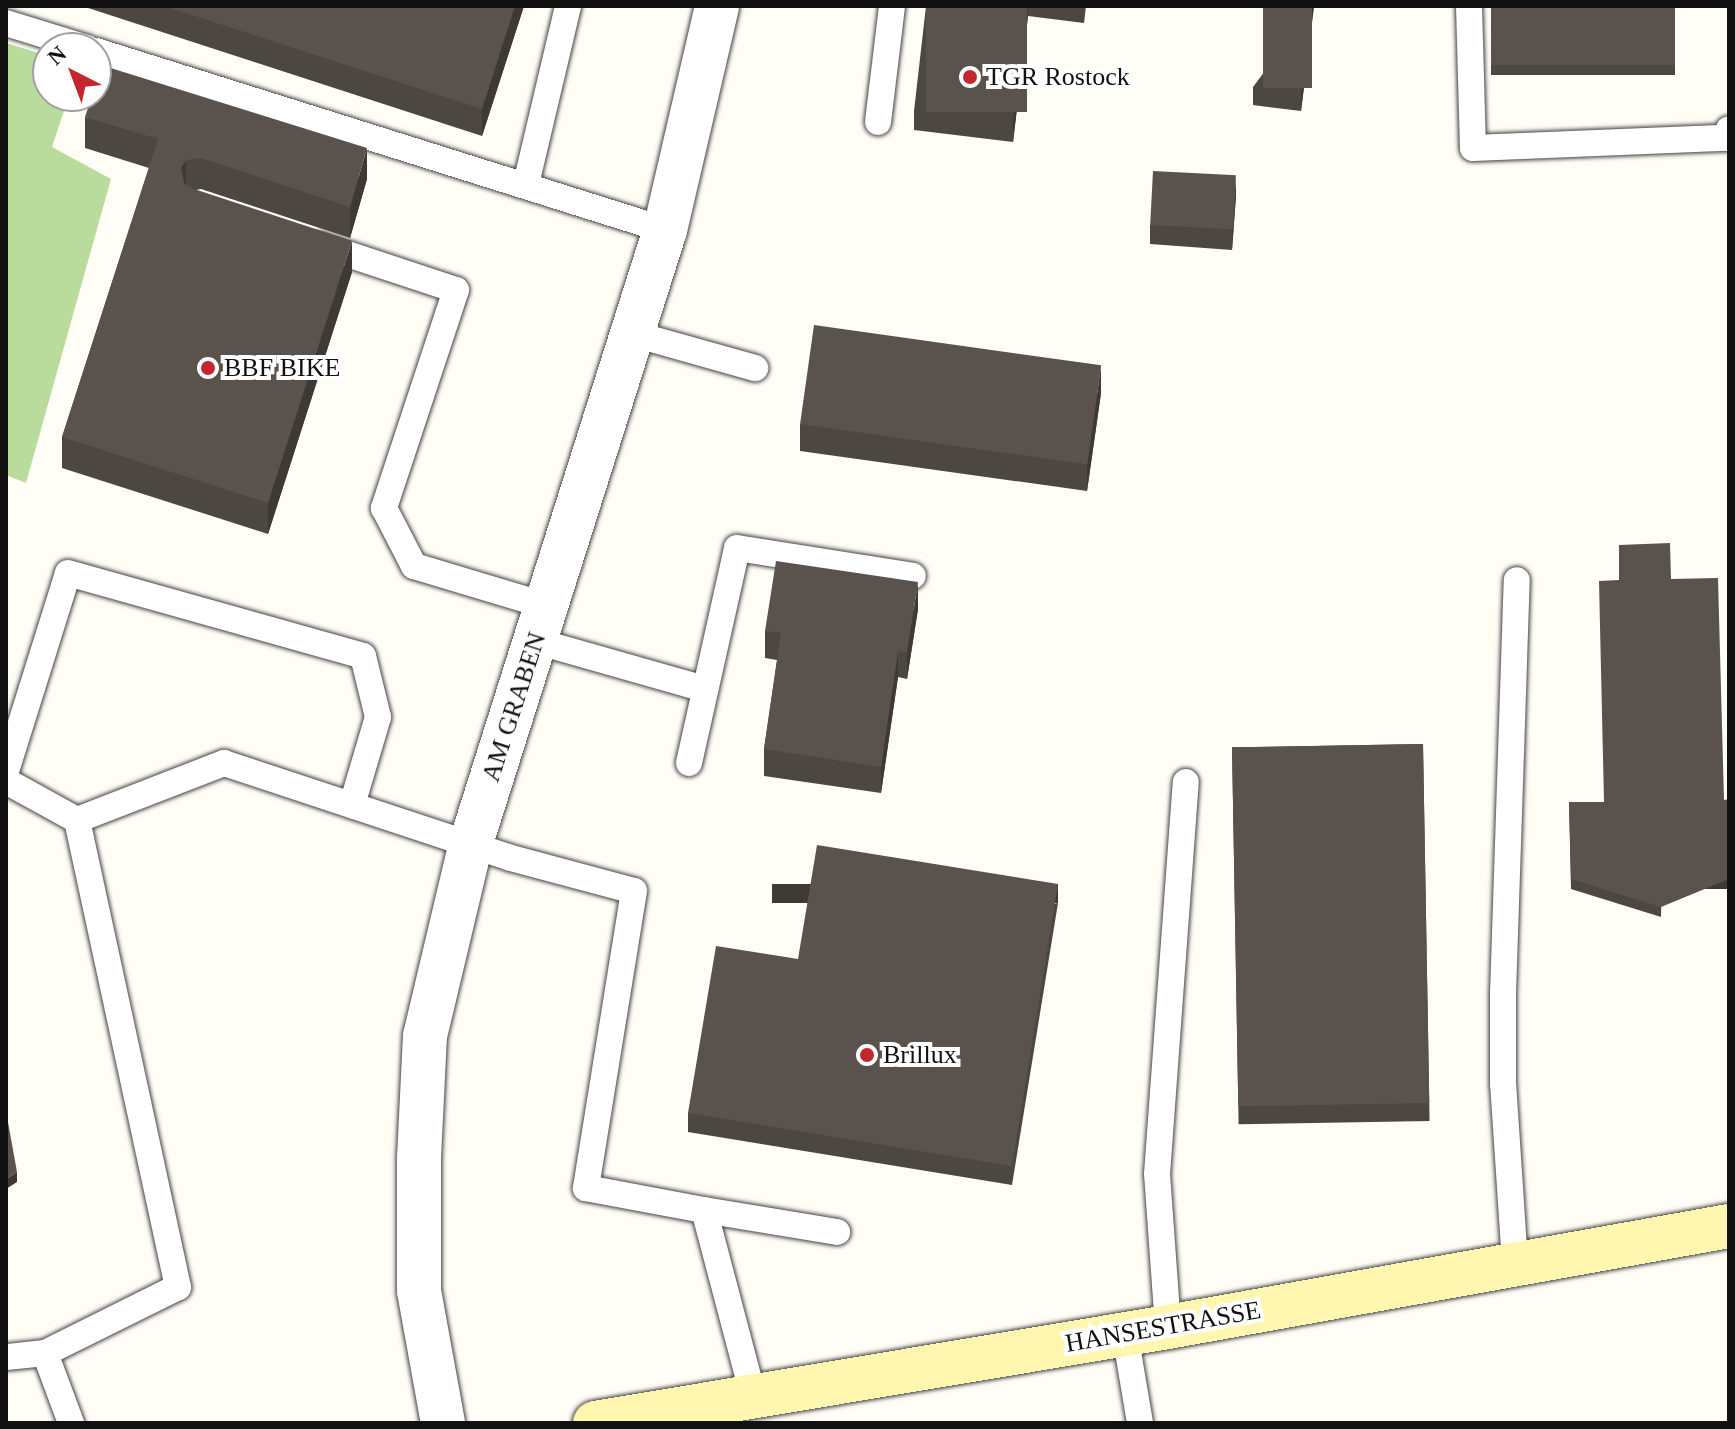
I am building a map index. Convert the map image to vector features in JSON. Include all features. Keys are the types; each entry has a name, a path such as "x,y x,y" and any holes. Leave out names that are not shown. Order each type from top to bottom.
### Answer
{"street":[{"name":"AM GRABEN","path":"443,1423 419,1291 419,1143 425,1036 471,843 665,230 717,6"},
{"name":"HANSESTRASSE","path":"595,1423 1168,1327 1729,1226"}],"lane":[{"path":"526,184 568,6"},
{"path":"878,122 892,6"},
{"path":"1469,6 1473,148 1726,138 1729,129"},
{"path":"6,23 35,32"},
{"path":"112,56 665,230"},
{"path":"297,237 456,290 384,508 414,566 541,623 705,689"},
{"path":"634,334 755,368"},
{"path":"689,763 737,548 913,576"},
{"path":"6,771 68,573 363,656 378,717 352,805"},
{"path":"1515,1263 1503,1084 1503,1024 1517,580"},
{"path":"77,820 224,763 471,843 634,891 586,1188 837,1232"},
{"path":"6,781 77,820 178,1287 45,1353 6,1357"},
{"path":"1168,1327 1157,1174 1186,782"},
{"path":"704,1210 753,1395"},
{"path":"1125,1334 1140,1423"},
{"path":"45,1353 71,1423"}],"green space":[{"path":"6,43 32,51 32,112 64,112 52,147 111,179 26,483 6,475"}],"building":[{"path":"164,6 515,6 482,109"},
{"name":"TGR Rostock","path":"926,6 1027,6 1027,112 926,112"},
{"path":"1263,6 1312,6 1312,88 1263,88"},
{"path":"1491,6 1675,6 1675,65 1491,65"},
{"name":"BBF BIKE","path":"112,68 367,148 350,207 201,158 186,160 181,168 184,183 191,188 352,241 268,503 62,437 158,139 85,117 87,112 112,112"},
{"path":"1153,171 1236,175 1233,229 1150,225"},
{"path":"814,325 1101,365 1087,464 800,424"},
{"path":"1670,543 1671,579 1718,578 1724,800 1729,799 1729,879 1661,907 1571,879 1569,802 1604,802 1599,581 1619,580 1619,545"},
{"path":"776,561 918,582 907,652 898,651 881,767 764,749 781,633 765,631"},
{"path":"1423,744 1429,1103 1238,1106 1232,747"},
{"name":"Brillux","path":"817,845 1058,884 1012,1166 688,1113 716,946 798,959"},
{"path":"6,1111 17,1172 6,1179"}],"place":[{"name":"TGR Rostock","path":"970,77"},
{"name":"BBF BIKE","path":"208,368"},
{"name":"Brillux","path":"867,1055"}]}
